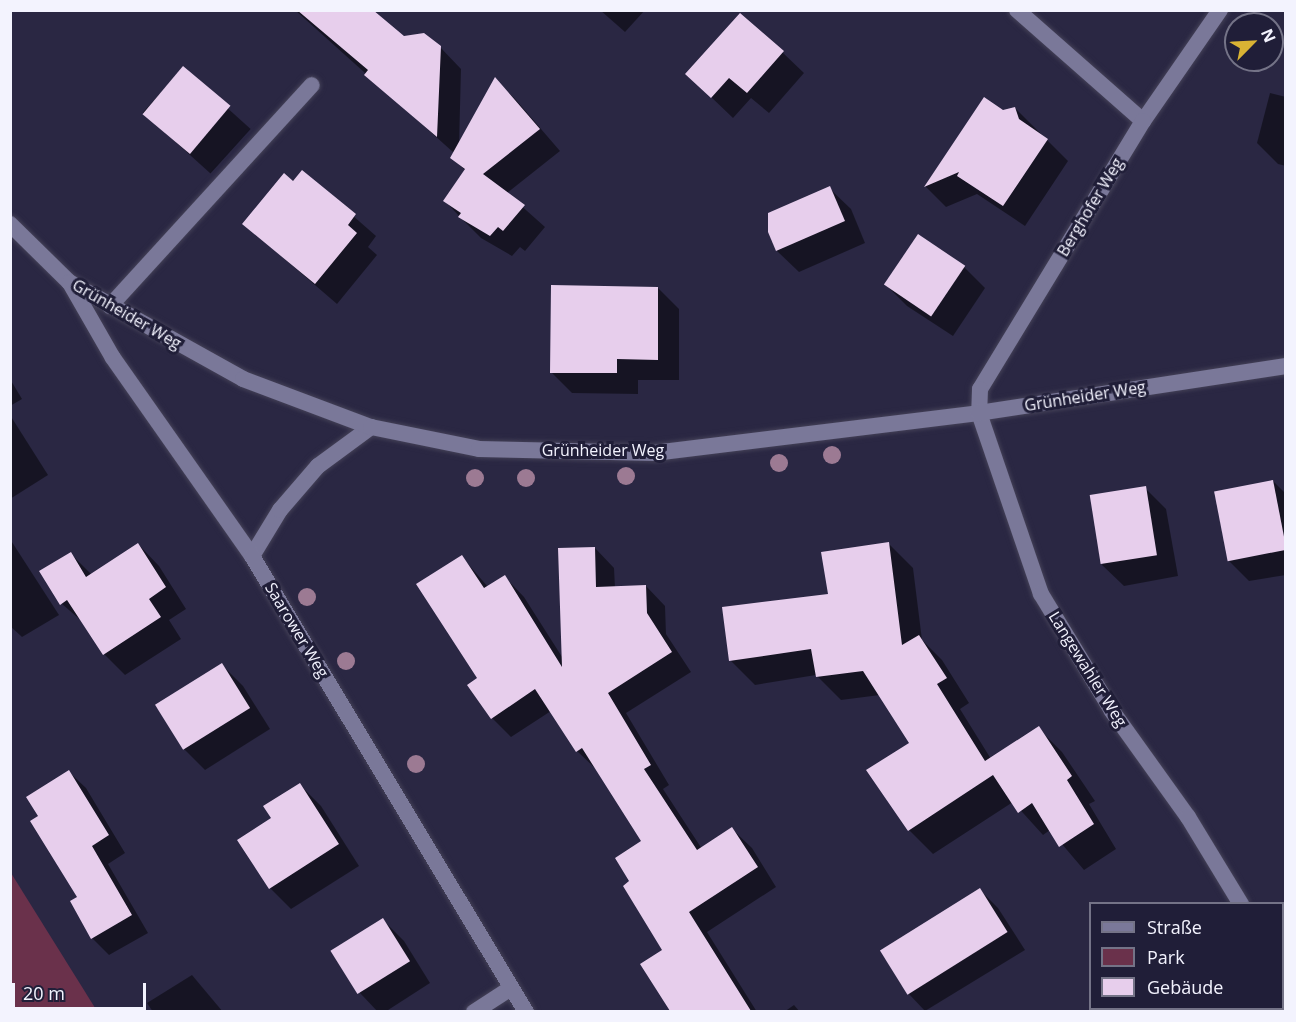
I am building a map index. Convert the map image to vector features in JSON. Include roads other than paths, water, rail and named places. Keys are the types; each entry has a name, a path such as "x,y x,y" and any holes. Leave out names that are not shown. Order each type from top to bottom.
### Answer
{"street":[{"path":"1017,10 1143,121"},
{"name":"Berghofer Weg","path":"979,412 980,389 1143,121 1220,10"},
{"path":"110,306 312,85"},
{"name":"Grünheider Weg","path":"10,224 69,282 243,379 371,427 479,449 654,453 979,412 1286,366"},
{"name":"Saarower Weg","path":"69,282 112,358 252,556 526,1011"},
{"name":"Langewahler Weg","path":"979,412 1041,594 1112,711 1188,817 1240,902"},
{"path":"252,556 280,510 318,466 371,427"},
{"path":"474,1011 511,988"}]}
